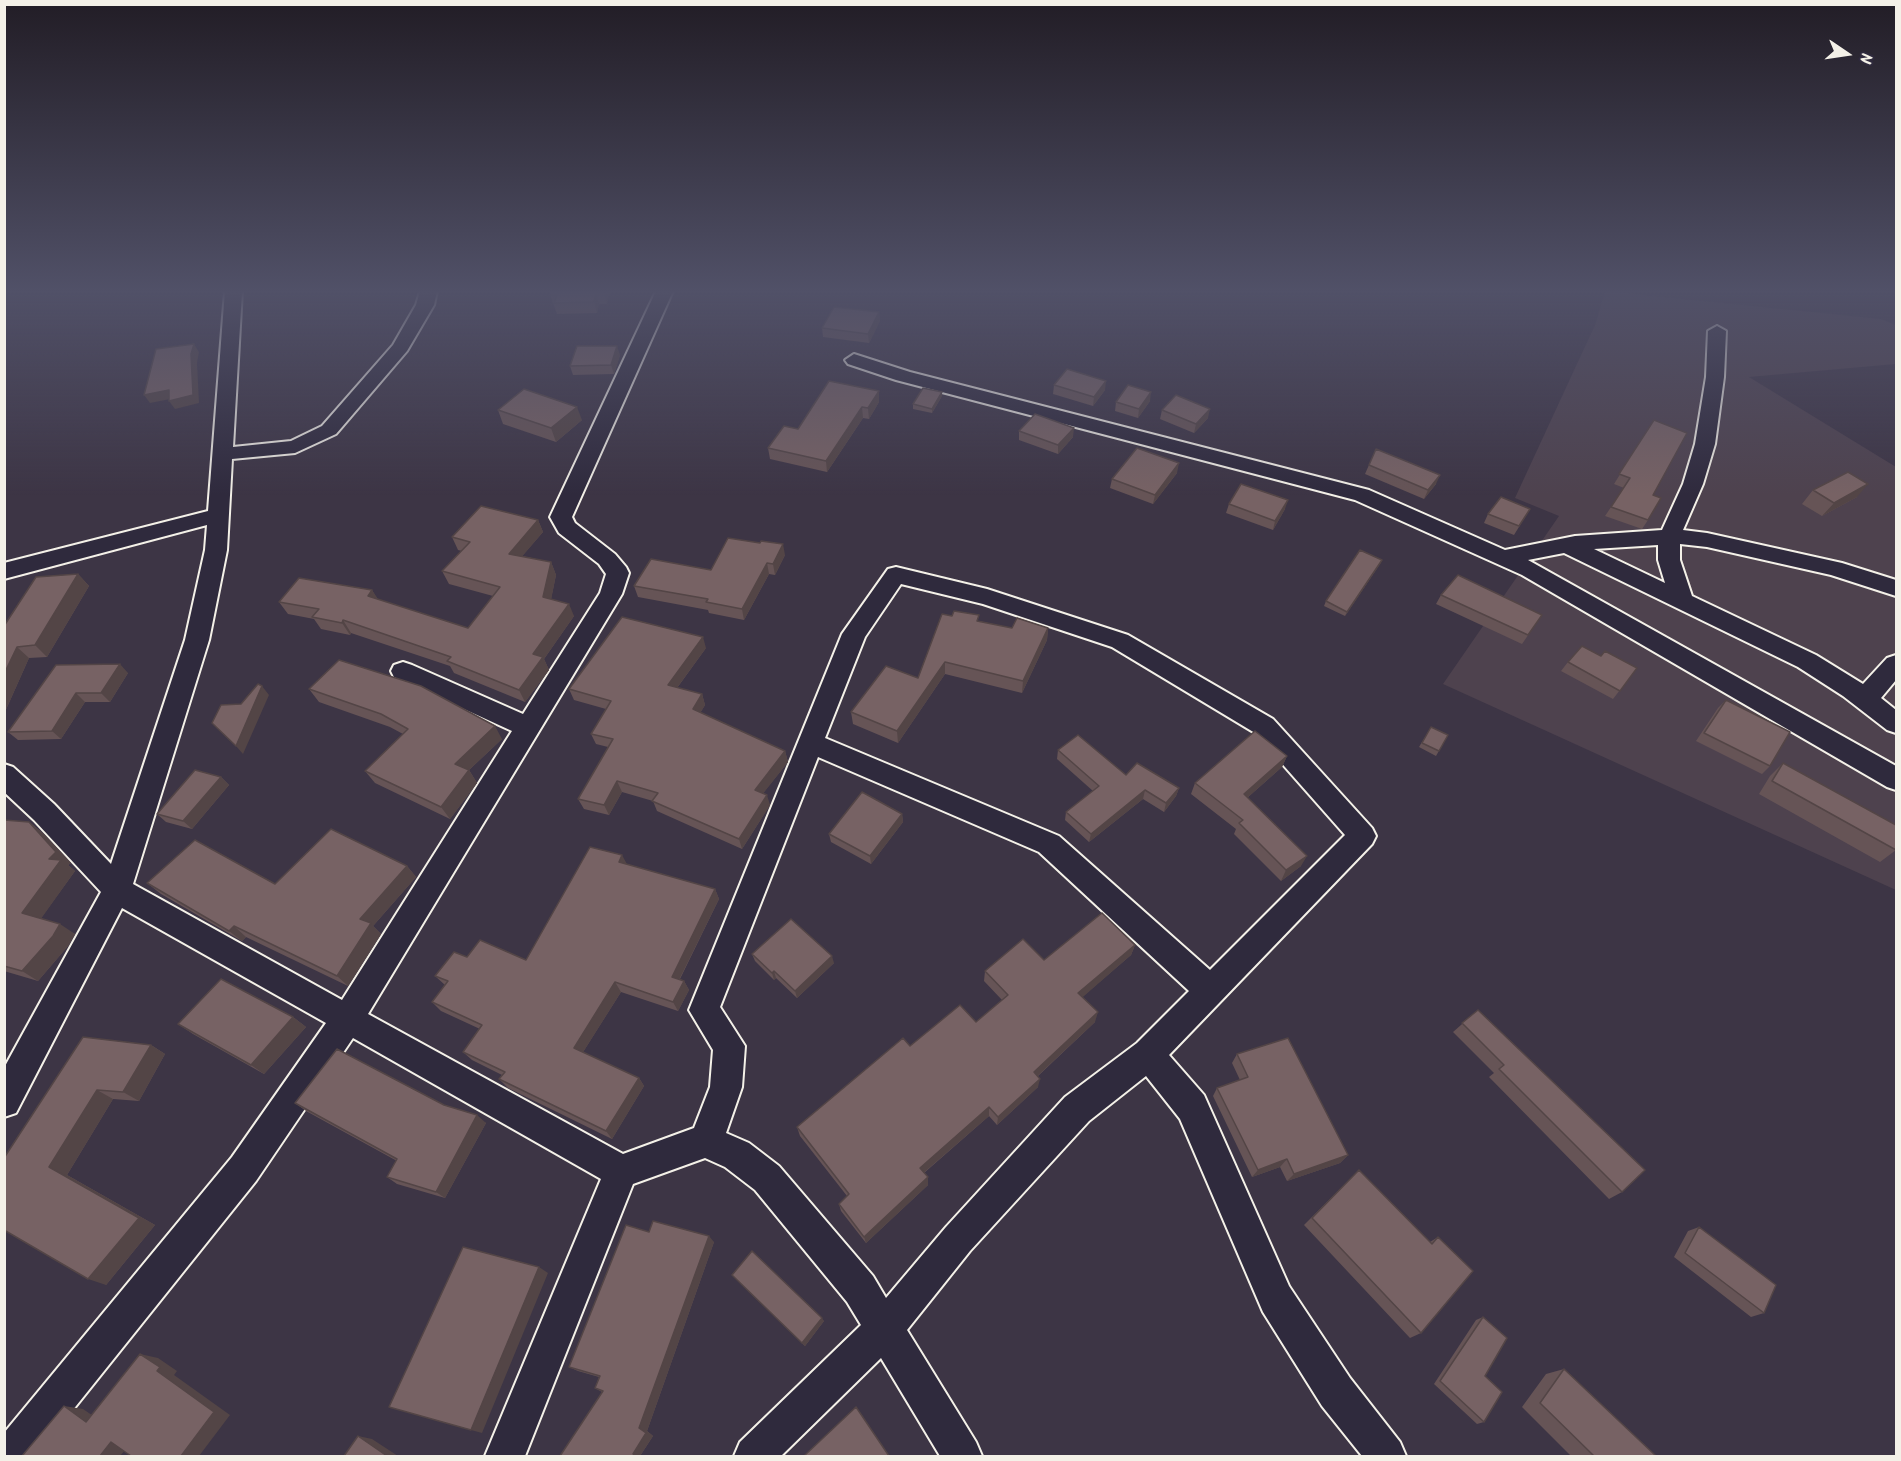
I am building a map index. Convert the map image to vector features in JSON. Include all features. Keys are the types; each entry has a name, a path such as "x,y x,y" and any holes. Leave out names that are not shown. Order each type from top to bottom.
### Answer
{"street":[{"path":"4,1101 117,890 198,640 216,550 228,359"},
{"path":"222,454 295,447 329,430 390,359"},
{"path":"11,1456 244,1169 347,1020 617,582 618,573 607,559 567,528 561,517 634,359"},
{"path":"1681,597 1669,560 1669,538 1693,484 1705,444 1716,359"},
{"path":"854,360 903,376 1362,495 1551,582 1896,779"},
{"path":"4,571 218,515"},
{"path":"1503,558 1567,545 1619,538 1707,540 1834,568 1896,588"},
{"path":"1567,545 1681,597 1807,661 1865,699 1896,723"},
{"path":"706,1141 726,1087 729,1046 704,1010 854,634 896,574 987,597 1120,641 1264,726 1362,836 1148,1054 1077,1109 958,1239 884,1329 754,1456"},
{"path":"1865,699 1896,664"},
{"path":"403,671 528,727"},
{"path":"810,743 1049,844 1211,991"},
{"path":"4,775 44,812 117,890 621,1172"},
{"path":"1148,1054 1192,1107 1276,1299 1336,1392 1386,1456"},
{"path":"505,1456 621,1172 667,1152 706,1141 736,1155 767,1178 860,1289 962,1456"}],"shaded area":[{"path":"1579,359 1896,359 1896,364 1749,377 1896,467 1896,890 1443,684 1559,516 1515,498"}],"building":[{"path":"153,359 191,359 193,395 169,401 169,390 144,395"},
{"path":"572,359 613,359 611,365 570,366"},
{"path":"1067,369 1106,381 1094,397 1054,385"},
{"path":"829,381 879,391 868,408 862,407 826,461 768,448 784,426 798,429"},
{"path":"1128,385 1151,392 1139,409 1116,402"},
{"path":"923,388 942,392 932,409 913,404"},
{"path":"524,389 577,407 551,428 498,410"},
{"path":"1176,395 1210,409 1196,424 1162,410"},
{"path":"1035,414 1074,428 1058,445 1019,431"},
{"path":"1654,420 1687,433 1653,495 1661,498 1648,520 1611,507 1630,478 1619,474"},
{"path":"1137,448 1179,463 1155,495 1112,479"},
{"path":"1376,449 1440,475 1428,490 1369,465"},
{"path":"1848,472 1868,484 1834,503 1813,490"},
{"path":"1241,484 1288,500 1275,521 1229,504"},
{"path":"1501,497 1530,509 1519,526 1488,514"},
{"path":"481,506 538,520 509,554 551,562 543,597 569,604 533,654 543,657 519,690 447,661 451,657 343,620 342,623 312,617 319,609 279,602 299,578 372,590 368,596 468,628 500,587 442,571 470,542 452,537"},
{"path":"728,538 783,544 773,564 767,563 742,609 706,602 708,599 634,586 651,559 711,570"},
{"path":"1360,550 1382,560 1347,612 1326,601"},
{"path":"78,574 35,645 17,647 4,674 4,626 36,577"},
{"path":"1458,575 1542,615 1528,635 1441,595"},
{"path":"954,611 979,615 977,621 1012,628 1017,618 1048,628 1023,681 945,662 897,731 851,712 886,666 918,678 942,614 952,616"},
{"path":"622,617 703,637 668,685 702,694 693,709 785,751 755,790 767,795 739,839 652,801 658,793 617,781 604,805 578,799 613,739 591,734 611,701 569,689"},
{"path":"1582,646 1601,656 1605,651 1637,668 1620,691 1568,662"},
{"path":"339,660 421,686 495,726 455,764 469,770 441,807 365,771 408,729 381,714 309,689"},
{"path":"120,664 101,693 76,693 52,731 8,732 56,665"},
{"path":"258,684 262,686 236,746 212,723 221,705 241,704"},
{"path":"1726,700 1790,732 1770,766 1704,733"},
{"path":"1431,727 1448,735 1439,751 1422,743"},
{"path":"1255,731 1287,756 1244,794 1307,856 1286,870 1239,823 1243,820 1195,783"},
{"path":"1078,735 1126,775 1137,763 1179,788 1166,803 1145,790 1091,834 1066,812 1099,786 1058,750"},
{"path":"1783,763 1896,825 1896,850 1772,781"},
{"path":"195,770 221,777 183,821 157,814"},
{"path":"862,792 902,814 870,856 829,834"},
{"path":"4,820 29,822 56,852 49,859 61,860 22,913 60,924 53,936 22,971 4,966"},
{"path":"331,829 407,866 360,919 371,923 337,976 234,926 229,931 147,883 195,840 275,884"},
{"path":"590,847 622,855 619,862 715,889 672,977 684,981 673,1002 615,982 574,1048 639,1078 606,1131 499,1079 505,1072 463,1052 482,1025 432,1002 448,981 435,976 454,952 467,957 480,940 526,960"},
{"path":"1102,913 1135,945 1078,993 1098,1012 1034,1072 1040,1079 998,1117 989,1107 920,1168 928,1177 864,1237 839,1204 849,1194 797,1127 903,1038 910,1046 960,1005 976,1022 1008,995 985,971 1023,939 1044,960"},
{"path":"791,919 832,956 795,991 752,954"},
{"path":"221,979 293,1017 251,1065 178,1024"},
{"path":"1478,1010 1645,1170 1622,1192 1499,1069 1504,1065 1462,1023"},
{"path":"83,1037 151,1045 123,1092 97,1090 49,1167 139,1218 88,1279 4,1230 4,1158"},
{"path":"1288,1038 1348,1155 1294,1174 1287,1159 1258,1170 1217,1088 1248,1077 1237,1054"},
{"path":"337,1049 444,1105 477,1115 436,1192 387,1177 397,1159 295,1103"},
{"path":"1359,1170 1432,1244 1438,1237 1473,1271 1421,1333 1312,1218"},
{"path":"653,1221 709,1236 639,1428 646,1433 633,1454 636,1456 560,1456 603,1391 595,1388 600,1376 569,1367 626,1225 649,1232"},
{"path":"1699,1227 1776,1285 1764,1313 1685,1253"},
{"path":"463,1247 539,1267 471,1430 389,1407"},
{"path":"752,1251 822,1318 802,1343 732,1275"},
{"path":"1483,1317 1507,1338 1485,1376 1502,1392 1484,1422 1440,1381"},
{"path":"140,1354 160,1367 157,1371 214,1412 181,1456 131,1456 111,1442 100,1456 22,1456 64,1406 86,1422"},
{"path":"1564,1369 1656,1456 1594,1456 1540,1403"},
{"path":"856,1407 889,1456 804,1456"},
{"path":"358,1436 387,1456 344,1456"}]}
